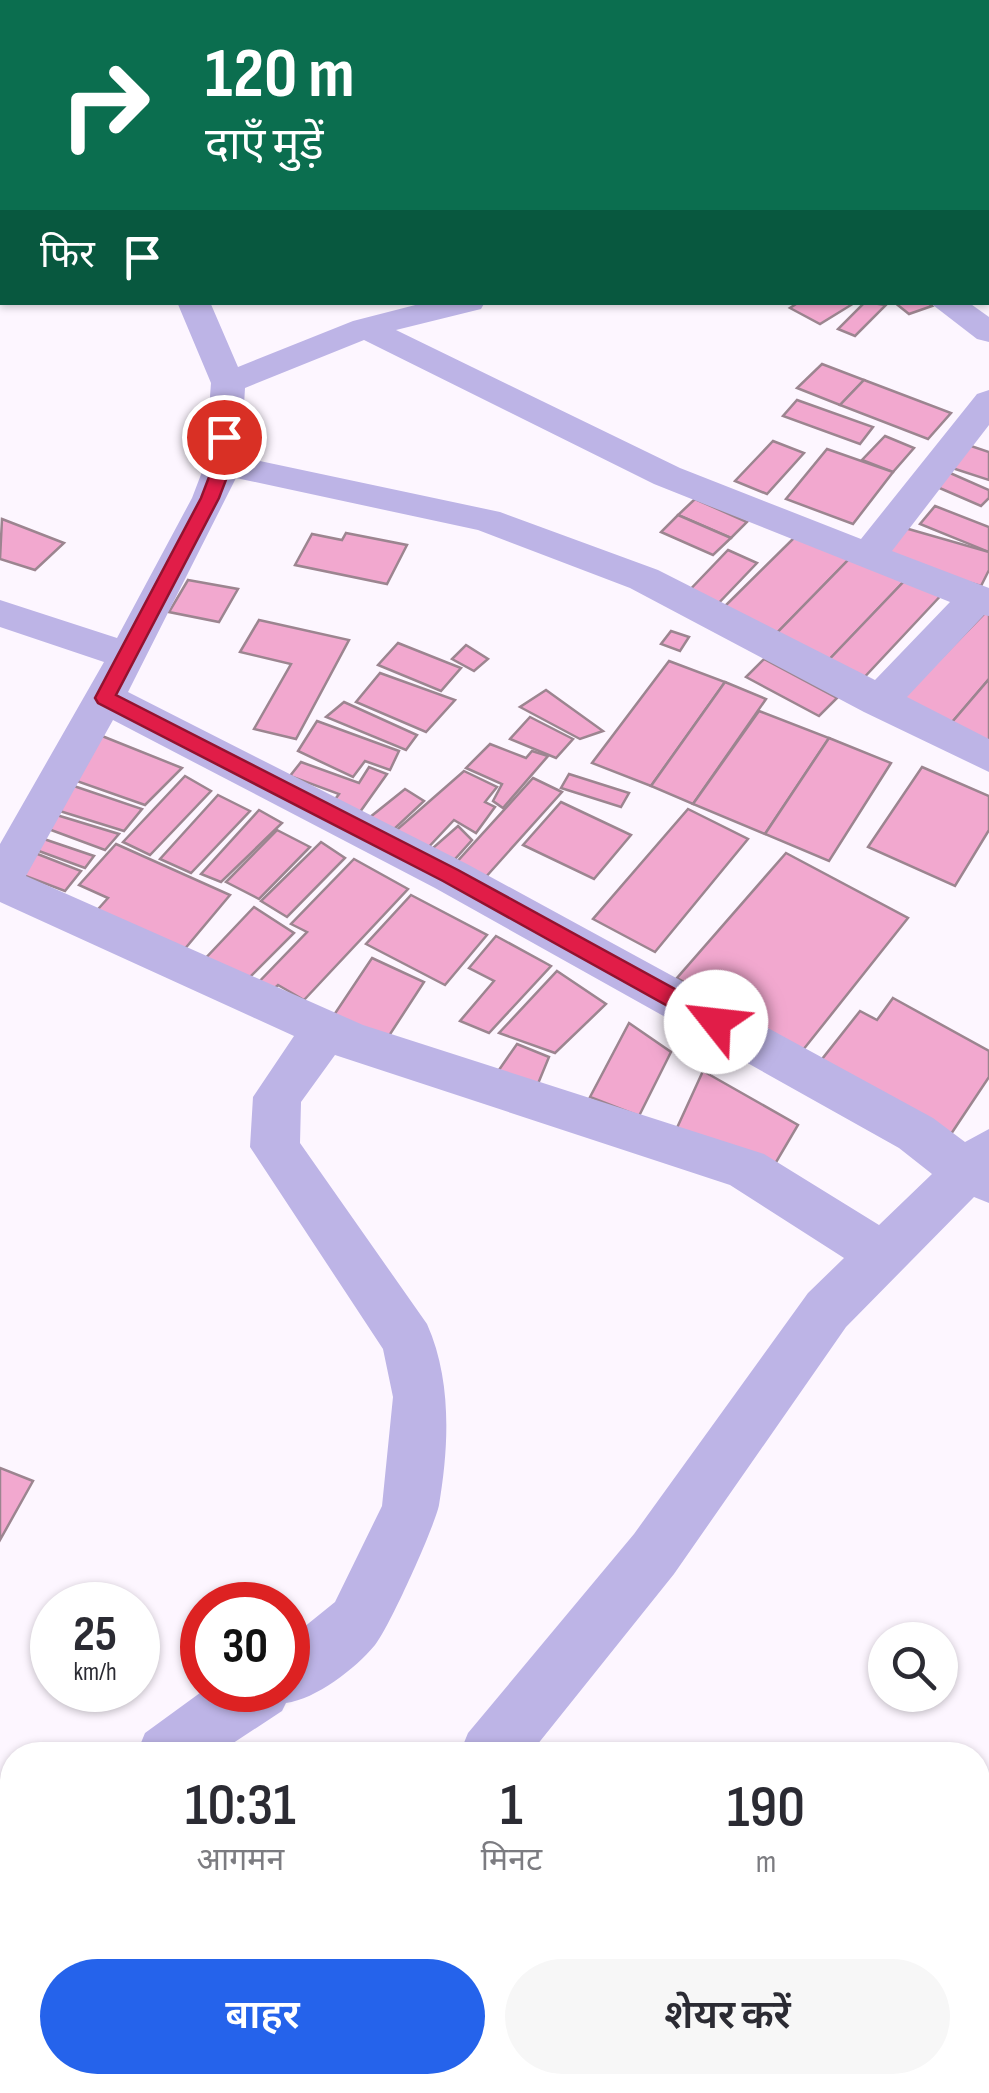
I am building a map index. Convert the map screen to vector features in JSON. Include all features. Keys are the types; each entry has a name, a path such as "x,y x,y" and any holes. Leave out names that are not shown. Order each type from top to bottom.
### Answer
{"street":[{"path":"194,305 228,383 223,464 210,498 128,656 0,883 326,1030 746,1169 882,1255"},
{"path":"228,383 365,328 457,305"},
{"path":"949,305 989,332"},
{"path":"365,328 667,476 983,600 878,702"},
{"path":"870,553 989,401"},
{"path":"223,464 487,520 644,580 989,757"},
{"path":"0,614 128,656"},
{"path":"105,698 451,876 982,1168 882,1255 827,1310 654,1554 501,1742"},
{"path":"310,1660 356,1623 410,1509 420,1397 408,1341 275,1147 276,1097 326,1030"},
{"path":"183,1742 224,1712"}],"building":[{"path":"794,305 851,305 820,324 790,308"},
{"path":"862,305 886,305 855,336 838,329"},
{"path":"898,305 932,306 909,314"},
{"path":"822,364 864,380 840,405 797,388"},
{"path":"864,380 951,413 928,439 840,405"},
{"path":"797,400 873,427 860,444 783,416"},
{"path":"885,436 914,448 893,472 862,460"},
{"path":"773,441 804,453 767,494 735,481"},
{"path":"959,442 989,452 989,480 943,465"},
{"path":"827,449 893,472 853,524 786,499"},
{"path":"941,469 989,490 989,498 981,506 928,483"},
{"path":"695,499 747,522 731,538 678,515"},
{"path":"935,506 989,527 989,552 920,524"},
{"path":"678,515 731,538 713,555 661,532"},
{"path":"2,519 64,543 35,570 0,559"},
{"path":"898,526 989,552 989,570 981,586 881,557"},
{"path":"346,533 407,545 387,584 295,565 312,534 342,540"},
{"path":"799,533 854,554 771,639 719,612"},
{"path":"728,550 757,563 712,610 683,597"},
{"path":"854,554 911,574 822,667 771,639"},
{"path":"911,574 946,590 858,684 822,667"},
{"path":"188,580 238,589 219,622 169,612"},
{"path":"989,609 989,679 947,728 897,703"},
{"path":"259,620 349,640 296,739 254,729 291,664 240,652"},
{"path":"671,631 689,637 680,651 661,644"},
{"path":"398,643 461,668 441,691 378,665"},
{"path":"466,645 488,659 474,671 452,659"},
{"path":"764,659 837,698 819,716 746,677"},
{"path":"669,661 725,682 651,786 592,763"},
{"path":"380,673 455,700 426,732 356,702"},
{"path":"989,679 989,748 947,728"},
{"path":"725,682 766,699 693,804 651,786"},
{"path":"546,690 603,731 580,739 520,707"},
{"path":"344,702 417,735 406,750 326,717"},
{"path":"759,711 829,738 765,834 693,804"},
{"path":"530,717 573,739 556,758 510,739"},
{"path":"317,721 399,751 390,770 365,761 353,777 298,751"},
{"path":"102,736 182,768 145,805 68,778"},
{"path":"829,738 891,763 829,861 765,834"},
{"path":"490,744 526,758 532,751 548,756 503,808 493,801 502,784 466,768"},
{"path":"301,762 359,783 369,767 387,774 355,819 327,810 339,794 290,776"},
{"path":"922,767 989,796 989,830 955,886 868,847"},
{"path":"464,771 497,787 485,802 495,807 476,833 454,820 424,852 392,834"},
{"path":"569,774 629,793 621,807 561,788"},
{"path":"185,776 211,791 150,855 123,842"},
{"path":"533,778 562,792 484,879 455,864"},
{"path":"65,783 142,809 124,831 50,808"},
{"path":"405,789 424,801 391,832 369,818"},
{"path":"218,795 250,811 191,873 160,859"},
{"path":"561,802 631,835 594,879 523,845"},
{"path":"688,809 748,839 655,952 593,919"},
{"path":"259,810 282,823 221,882 201,874"},
{"path":"50,813 119,834 105,850 43,827"},
{"path":"458,826 472,840 447,868 426,854"},
{"path":"277,830 310,847 259,899 226,882"},
{"path":"35,836 94,856 85,868 28,847"},
{"path":"321,842 345,858 287,917 261,901"},
{"path":"116,844 230,895 178,957 91,917 108,898 79,885"},
{"path":"35,853 81,871 65,891 23,875"},
{"path":"786,853 908,918 803,1050 677,978"},
{"path":"354,859 408,889 304,1000 278,985 267,995 254,987 307,932 291,924"},
{"path":"411,895 487,935 445,985 366,944"},
{"path":"254,907 294,933 243,984 202,962"},
{"path":"496,936 551,966 489,1033 460,1021 494,981 469,968"},
{"path":"372,958 424,982 383,1045 330,1021"},
{"path":"557,971 606,1004 555,1053 499,1033"},
{"path":"893,998 989,1051 989,1077 945,1143 815,1068 860,1011 877,1020"},
{"path":"629,1023 671,1052 639,1116 590,1097"},
{"path":"517,1044 549,1057 535,1091 494,1077"},
{"path":"703,1071 798,1125 775,1164 676,1130"},
{"path":"0,1468 33,1481 0,1540"}],"route":[{"path":"224,437 223,464 210,498 105,698 451,876 716,1022"}]}
